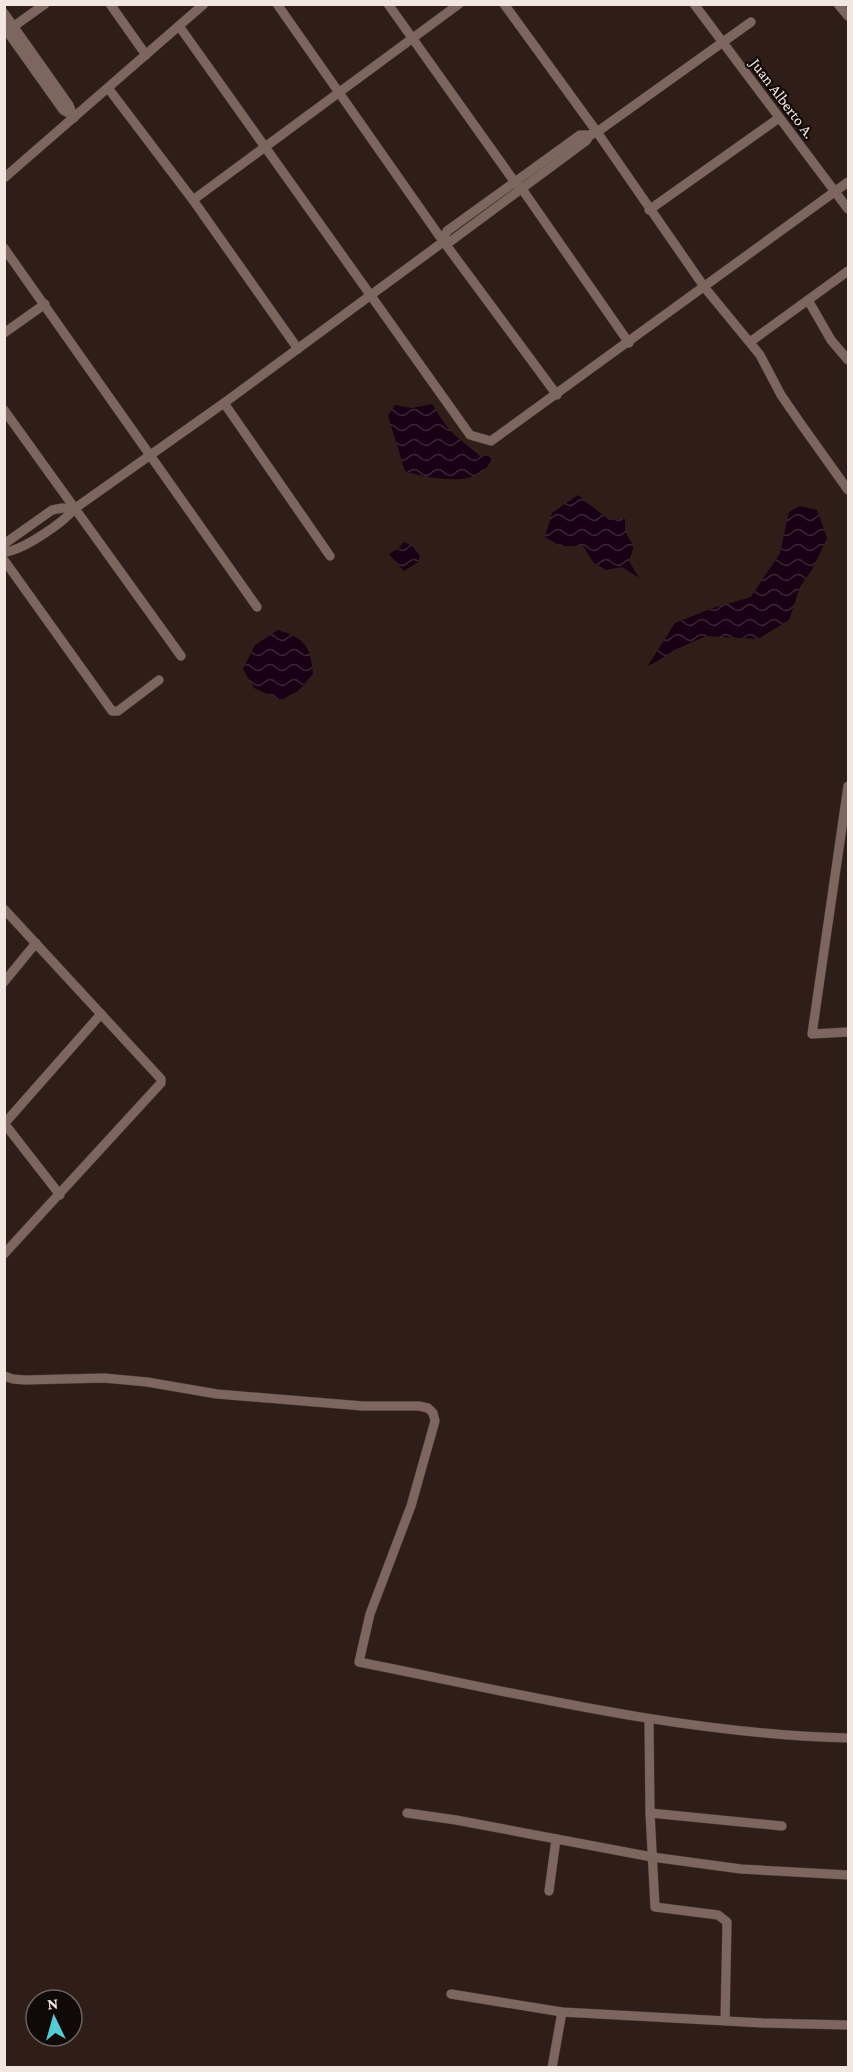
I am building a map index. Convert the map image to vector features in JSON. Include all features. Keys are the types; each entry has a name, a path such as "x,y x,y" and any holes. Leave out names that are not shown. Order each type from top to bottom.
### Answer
{"street":[{"path":"7,29 45,4"},
{"path":"110,4 146,55"},
{"path":"4,178 204,4"},
{"path":"277,4 443,242 557,395"},
{"path":"388,4 522,189 629,343"},
{"path":"193,200 459,4"},
{"path":"504,4 705,288 750,342 801,424 849,490"},
{"name":"Juan Alberto A.","path":"694,4 849,209"},
{"path":"838,4 849,16"},
{"path":"4,14 7,29 69,105 73,116"},
{"path":"4,552 15,551 62,521 74,509 225,403 443,242 451,241 594,134 751,22"},
{"path":"179,26 470,435 491,441 849,182"},
{"path":"108,88 193,200 298,349"},
{"path":"650,210 778,118"},
{"path":"443,242 447,231 514,181 579,135 594,134"},
{"path":"4,248 257,607"},
{"path":"750,342 849,271"},
{"path":"808,300 831,340 849,360"},
{"path":"4,333 45,304"},
{"path":"225,403 330,556"},
{"path":"4,410 181,657"},
{"path":"4,544 52,510 74,509"},
{"path":"4,560 112,711 118,711 159,681"},
{"path":"849,786 812,1034 849,1032"},
{"path":"4,909 159,1075 161,1083 4,1254"},
{"path":"4,982 36,943"},
{"path":"60,1195 5,1123 101,1014"},
{"path":"4,1376 25,1380 104,1378 147,1382 217,1394 363,1407 419,1406 428,1408 433,1413 435,1421 411,1506 370,1614 359,1662 649,1719 803,1737 849,1738"},
{"path":"649,1719 650,1813 655,1906 718,1916 727,1922 725,2021"},
{"path":"407,1813 652,1857 741,1869 849,1875"},
{"path":"650,1813 782,1826"},
{"path":"549,1891 556,1839"},
{"path":"452,1994 562,2012 849,2025"},
{"path":"552,2067 562,2012"}],"water":[{"path":"432,404 459,439 480,456 492,456 487,467 479,474 468,478 441,479 405,471 388,416 395,405 412,408"},
{"path":"578,495 609,520 625,519 625,532 634,546 629,561 639,578 622,567 606,570 593,562 583,546 560,546 545,537 552,513"},
{"path":"800,506 817,510 827,538 813,568 800,587 789,620 758,639 706,636 677,649 647,667 675,623 713,608 751,597 780,553 789,512"},
{"path":"404,542 412,546 420,556 418,562 404,571 389,554"},
{"path":"278,630 301,640 305,645 313,674 298,691 281,700 254,688 243,669 255,645"}]}
